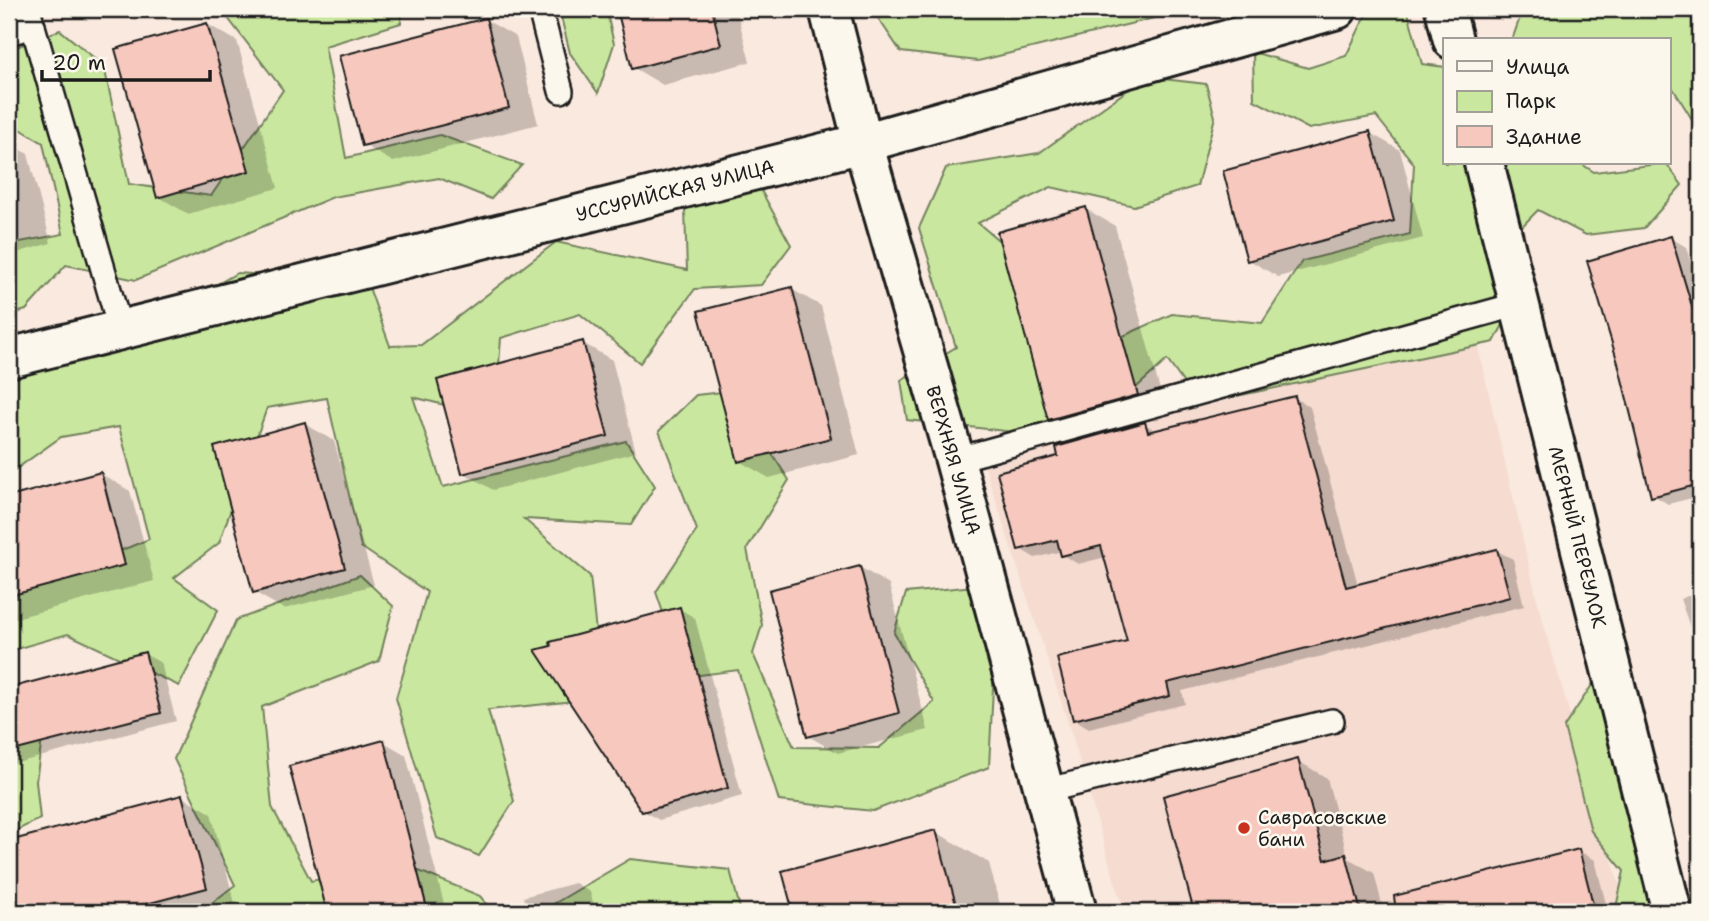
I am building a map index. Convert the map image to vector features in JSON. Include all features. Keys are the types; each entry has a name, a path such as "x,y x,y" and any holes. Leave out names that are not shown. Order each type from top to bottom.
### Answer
{"street":[{"name":"ВЕРХНЯЯ УЛИЦА","path":"829,9 863,143 955,460 1077,912"},
{"name":"УССУРИЙСКАЯ УЛИЦА","path":"9,358 863,143 1337,9"},
{"path":"1445,9 1452,38"},
{"name":"МЕРНЫЙ ПЕРЕУЛОК","path":"1484,164 1672,912"}],"lane":[{"path":"540,9 561,91"},
{"path":"9,33 31,17 120,328"},
{"path":"955,460 1519,304"},
{"path":"1044,791 1332,721"}],"shaded area":[{"path":"1475,335 1539,608 1627,912 1124,912 1072,735 984,464"}],"green space":[{"path":"221,9 402,9 401,23 325,46 346,158 440,135 522,165 491,199 439,178 333,197 136,280 66,265 26,310 9,315 9,244 63,234 43,143 9,122 9,50 60,30 104,66 129,184 211,196 283,90"},
{"path":"559,9 606,9 614,44 598,93 570,53"},
{"path":"872,9 1191,9 978,61 901,52"},
{"path":"1407,9 1422,64 1443,67 1443,164 1582,164 1594,172 1667,164 1682,185 1644,228 1586,235 1538,210 1493,256 1525,283 1494,342 1199,404 1167,360 1109,412 1014,432 907,420 901,380 956,347 919,228 946,168 1039,153 1146,77 1206,84 1215,117 1197,186 1134,206 1051,187 978,223 1039,274 1079,356 1172,314 1262,323 1302,261 1410,234 1414,164 1376,116 1309,129 1254,100 1253,52 1308,68 1346,56 1366,15"},
{"path":"1523,9 1688,9 1700,40 1700,132 1670,84 1670,38 1513,38"},
{"path":"747,165 791,245 761,285 695,289 640,363 580,314 501,338 495,418 413,397 443,487 626,441 655,486 631,525 524,519 590,576 603,698 488,710 514,801 479,856 437,838 396,698 427,592 361,547 327,398 267,408 219,543 174,578 218,610 179,686 68,634 9,651 9,597 149,539 119,427 61,437 9,474 9,371 88,358 237,273 367,282 390,346 421,345 556,242 687,270 684,180"},
{"path":"731,391 789,480 747,549 762,625 753,654 794,747 879,748 934,702 894,633 906,593 974,586 995,647 989,767 873,811 779,801 738,670 685,677 656,592 697,530 659,431 696,395"},
{"path":"360,575 393,606 379,661 262,707 272,807 311,881 402,864 480,896 493,912 200,912 235,885 174,759 236,620"},
{"path":"1594,682 1627,706 1651,795 1639,862 1676,912 1615,912 1624,871 1591,831 1564,727"},
{"path":"44,725 36,781 40,819 9,834 9,730"},
{"path":"630,859 730,870 741,912 540,912"}],"building":[{"path":"617,9 712,9 721,45 632,69"},
{"path":"486,18 509,108 362,146 339,56"},
{"path":"207,23 249,171 157,198 115,49"},
{"path":"1370,131 1394,221 1247,261 1223,171"},
{"path":"1086,207 1138,395 1048,420 997,232"},
{"path":"1671,236 1700,333 1700,484 1651,497 1618,363 1587,261"},
{"path":"792,287 831,438 738,462 698,311"},
{"path":"583,341 608,436 462,474 437,380"},
{"path":"1295,396 1346,587 1497,549 1510,597 1167,683 1170,696 1073,720 1057,658 1127,641 1101,546 1061,556 1057,540 1018,550 997,472 1058,456 1056,447 1145,422 1148,432"},
{"path":"305,422 345,568 253,593 214,447"},
{"path":"101,472 125,565 9,596 9,497"},
{"path":"860,566 899,713 807,737 769,590"},
{"path":"680,607 728,788 642,812 535,650 551,646 550,642"},
{"path":"145,652 161,713 9,752 9,688"},
{"path":"384,740 428,912 327,912 289,766"},
{"name":"Саврасовские бани","path":"1298,759 1325,860 1346,854 1361,912 1194,912 1163,796"},
{"path":"182,795 207,888 116,912 9,912 9,841"},
{"path":"936,830 958,912 793,912 782,871"},
{"path":"1579,849 1595,912 1396,912 1394,896"}],"place":[{"name":"Саврасовские бани","path":"1244,828"}]}
